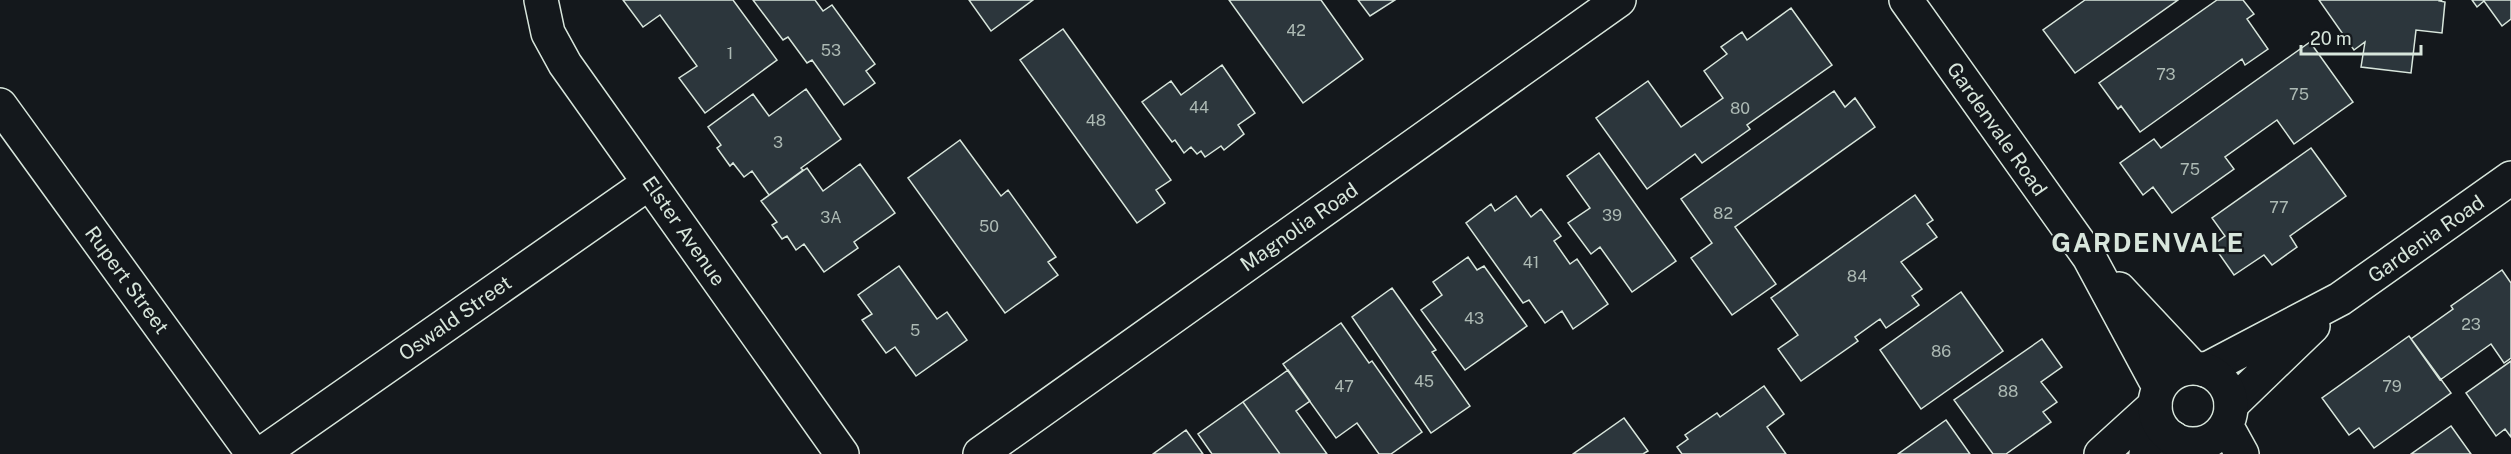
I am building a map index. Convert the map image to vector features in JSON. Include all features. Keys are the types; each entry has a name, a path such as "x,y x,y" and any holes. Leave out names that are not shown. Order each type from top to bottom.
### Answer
{"street":[{"name":"Elster Avenue","path":"541,0 548,33 565,64 842,454"},
{"name":"Magnolia Road","path":"980,454 1618,0"},
{"name":"Gardenvale Road","path":"1906,0 2088,257 2157,396"},
{"name":"Rupert Street","path":"0,105 253,454"},
{"name":"Gardenia Road","path":"2199,369 2340,299 2511,178"},
{"name":"Oswald Street","path":"261,454 650,183"},
{"name":"Gardenvale Road","path":"2088,257 2199,369"},
{"name":"Gardenia Road","path":"2228,415 2340,299"},
{"path":"2101,454 2157,396 2174,372 2199,369 2215,375 2229,393 2228,415 2242,454"},
{"path":"2157,396 2159,424 2180,448 2213,438 2228,415"}],"building":[{"path":"623,0 733,0 777,60 705,113 679,78 697,66 660,15 643,27"},
{"path":"753,0 815,0 823,11 832,5 875,64 866,71 875,83 844,105 812,60 807,63 788,37 783,40"},
{"path":"969,0 1033,0 991,31"},
{"path":"1229,0 1321,0 1363,59 1303,103"},
{"path":"1358,0 1395,0 1370,16"},
{"path":"2085,0 2178,0 2075,73 2043,30"},
{"path":"2217,0 2243,0 2254,14 2247,19 2268,49 2245,65 2242,59 2140,132 2121,106 2118,109 2099,83"},
{"path":"2319,0 2442,0 2440,1 2445,2 2442,33 2416,30 2411,73 2361,67 2365,42 2354,50"},
{"path":"2472,0 2511,0 2511,19 2502,26 2484,1 2477,7"},
{"path":"1791,8 1832,65 1747,125 1750,129 1702,163 1695,154 1647,189 1596,118 1648,81 1681,127 1723,98 1704,71 1727,54 1721,47 1742,32 1747,40"},
{"path":"1063,29 1171,180 1156,190 1165,203 1137,223 1020,60"},
{"path":"2310,42 2353,102 2294,144 2277,120 2225,157 2234,169 2172,213 2153,187 2143,195 2120,163 2154,139 2161,148"},
{"path":"1222,65 1255,113 1238,125 1244,134 1224,150 1221,146 1205,157 1201,151 1197,154 1191,147 1184,153 1175,140 1172,142 1142,102 1171,81 1181,95"},
{"path":"806,89 841,139 769,195 752,171 744,177 733,163 730,166 717,148 721,145 708,127 753,94 769,116"},
{"path":"1834,91 1845,107 1855,98 1875,127 1735,227 1776,284 1732,315 1691,258 1712,243 1681,199"},
{"path":"960,140 1001,196 1008,190 1056,257 1048,262 1058,275 1005,313 908,178"},
{"path":"2311,148 2346,196 2290,236 2297,247 2272,265 2264,255 2234,275 2213,245 2225,236 2212,218"},
{"path":"1599,153 1676,261 1632,292 1600,247 1591,254 1568,223 1590,208 1567,176"},
{"path":"860,164 895,213 854,242 858,248 824,272 804,244 796,250 787,236 782,239 772,225 777,222 761,201 807,168 823,191"},
{"path":"1915,195 1933,220 1927,224 1937,237 1901,262 1922,289 1912,296 1919,305 1886,328 1880,319 1855,337 1858,341 1801,381 1778,349 1798,335 1771,298"},
{"path":"1516,196 1531,217 1541,209 1561,236 1554,241 1570,264 1577,259 1608,304 1573,329 1562,311 1545,323 1529,300 1523,303 1466,223 1491,204 1495,211"},
{"path":"1468,257 1477,270 1484,266 1527,326 1465,370 1421,310 1442,295 1433,282"},
{"path":"899,266 937,319 947,312 967,340 916,376 895,347 886,353 862,320 872,314 858,295"},
{"path":"2502,270 2511,283 2511,358 2504,363 2491,344 2440,380 2411,339 2453,309 2451,306"},
{"path":"1392,288 1436,350 1432,352 1470,406 1431,433 1352,317"},
{"path":"1961,292 2003,351 1921,409 1880,350"},
{"path":"1341,323 1369,363 1372,361 1422,432 1391,454 1379,454 1357,423 1336,438 1283,364"},
{"path":"2409,336 2451,393 2374,448 2359,428 2349,435 2322,398"},
{"path":"2042,339 2062,367 2041,382 2057,402 2043,412 2051,422 2006,454 1993,454 1954,400"},
{"path":"2511,361 2511,437 2505,429 2496,436 2466,393"},
{"path":"1288,370 1310,401 1296,411 1327,454 1280,454 1243,402"},
{"path":"1764,386 1784,414 1767,427 1786,454 1682,454 1677,447 1688,439 1685,435 1717,413 1720,417"},
{"path":"1243,402 1280,454 1212,454 1198,434"},
{"path":"1624,418 1648,451 1643,454 1573,454"},
{"path":"1946,420 1970,454 1898,454"},
{"path":"2451,426 2471,454 2411,454"},
{"path":"1186,430 1203,454 1153,454"}],"district":[{"name":"GARDENVALE","path":"2148,242"}]}
